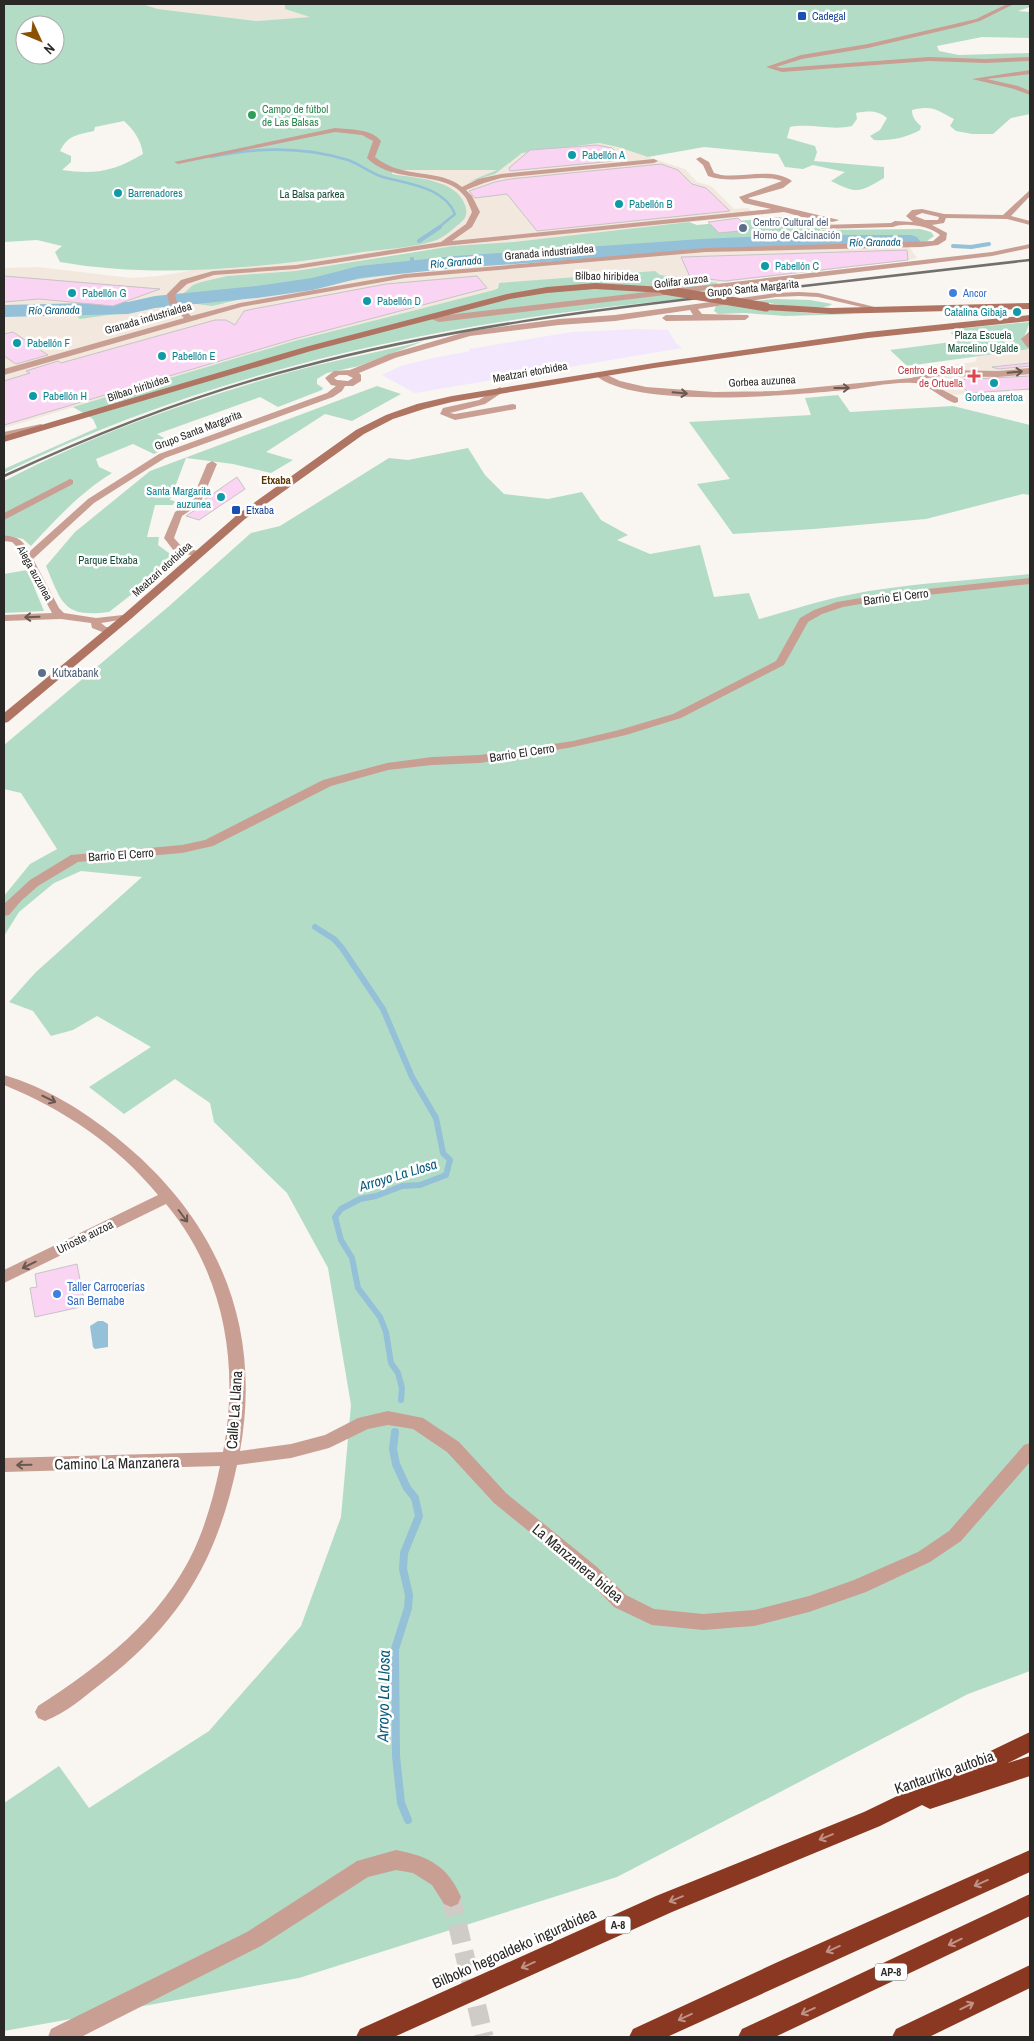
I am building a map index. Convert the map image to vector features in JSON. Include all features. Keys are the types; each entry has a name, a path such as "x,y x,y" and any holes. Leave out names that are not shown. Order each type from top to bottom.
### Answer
{"highway":[{"path":"872,1819 1030,1742"},
{"name":"Kantauriko autobia","path":"872,1819 1030,1766"},
{"name":"Bilboko hegoaldeko ingurabidea","path":"368,2037 664,1904 872,1819"},
{"path":"642,2037 1029,1861"},
{"name":"AP-8","path":"750,2037 1030,1905"},
{"path":"904,2037 1030,1976"}],"street":[{"path":"1011,4 978,20 960,25 884,42 802,57 769,67 782,70 929,58 985,61 1030,59"},
{"path":"1030,72 975,78 1016,87 1030,93"},
{"path":"178,162 335,130 363,133 374,137 377,141 371,158 377,165 393,171 448,182 463,189 481,181 501,176 654,161"},
{"path":"700,158 706,164 711,174 716,177 770,176 788,181 780,186 742,198 746,201 824,220 895,223 941,231 944,234 943,238 937,241 928,253"},
{"name":"Granada industrialdea","path":"444,244 469,225 476,212 474,204 463,189"},
{"path":"1007,218 1007,214 1030,192"},
{"name":"Granada industrialdea","path":"173,303 171,294 184,282 213,273 296,267 444,244 784,210"},
{"path":"912,219 910,216 912,213 919,211 933,212 943,216 1007,218 1030,223"},
{"path":"821,227 894,225 895,223 912,219 934,223 943,220 943,216"},
{"path":"928,253 937,241"},
{"name":"Granada industrialdea","path":"5,371 221,309 368,282 439,273 706,250 905,246"},
{"name":"Golifar auzoa","path":"905,246 952,258 992,254 1030,246"},
{"name":"Golifar auzoa","path":"430,318 439,319 557,306 905,264 928,253"},
{"name":"Bilbao hiribidea","path":"4,437 308,349 510,296 546,290 595,286 664,290 766,307 827,311 1029,307"},
{"name":"Grupo Santa Margarita","path":"615,318 799,294 818,295 882,310"},
{"path":"827,311 846,302"},
{"path":"173,303 192,308 221,309"},
{"path":"173,303 188,318"},
{"name":"Grupo Santa Margarita","path":"692,307 698,314 695,317"},
{"name":"Grupo Santa Margarita","path":"28,558 91,501 162,456 330,395 339,389 341,384 350,384 358,379 357,375 351,373 392,356 469,334 558,322 615,318 745,317"},
{"name":"Meatzari etorbidea","path":"128,616 242,516 380,420 427,403 623,370 903,331 1027,318"},
{"path":"1030,334 1026,339 1030,345"},
{"path":"623,370 626,380 632,386"},
{"name":"Gorbea auzunea","path":"598,374 617,383 646,390 682,394 778,394 913,380 929,374 965,371 992,374 1030,371"},
{"name":"Gorbea auzunea","path":"913,380 922,382 956,400"},
{"name":"Bilbao hiribidea","path":"4,444 194,383"},
{"path":"500,390 488,400 446,410 445,414 455,417 513,407"},
{"path":"198,554 178,549 169,538 178,514 194,504 212,464"},
{"path":"4,518 70,482"},
{"name":"Aiega auzunea","path":"4,538 15,540 20,544 55,610 61,616"},
{"name":"Barrio El Cerro","path":"4,912 16,898 34,883 75,858 182,849 209,843 327,783 387,767 432,761 480,759 573,744 622,733 677,716 780,663 804,620 818,612 841,604 890,596 951,591 1030,581"},
{"name":"Aiega auzunea","path":"4,618 61,616 96,624 105,630 128,616"},
{"path":"96,624 97,641"},
{"path":"4,719 97,641 111,625"},
{"name":"Calle La Llana","path":"4,1080 54,1101 106,1134 148,1175 167,1197 195,1234 209,1260 230,1316 239,1368 238,1410 231,1459 211,1533 191,1574 160,1617 122,1656 90,1683 45,1712"},
{"name":"Urioste auzoa","path":"4,1277 167,1197"},
{"name":"La Manzanera bidea","path":"231,1459 291,1451 329,1441 364,1423 388,1418 417,1423 452,1447 500,1498 591,1572 620,1601 652,1617 703,1622 754,1618 809,1604 860,1586 924,1557 955,1536 1030,1450"},
{"name":"Camino La Manzanera","path":"4,1465 231,1459"},
{"path":"59,2037 254,1939 364,1868 396,1860 417,1864 439,1878 451,1897"}],"shaded area":[{"path":"142,4 285,4 285,9 312,17 257,21 158,9"},
{"path":"599,143 618,147 685,169 697,182 711,186 734,209 748,208 756,215 513,242 421,250 295,271 227,276 201,282 225,304 265,294 396,273 703,248 906,242 917,258 718,283 660,275 499,286 494,290 294,341 4,428 4,268 38,267 131,278 159,276 206,268 305,261 435,241 464,220 435,182 391,173 393,169 500,170 522,153 530,150"},
{"path":"637,329 668,330 676,343 682,348 415,393 382,375 401,366 470,351 469,349 572,332"},
{"name":"Centro de Salud de Ortuella","path":"1030,349 1030,390 951,395 911,370 975,362 978,356"}],"green space":[{"name":"La Balsa parkea","path":"4,4 142,4 158,9 257,21 310,17 285,9 285,4 1030,4 1030,7 1018,11 1030,12 1030,38 982,37 937,46 939,51 959,55 1030,53 1030,114 1011,118 993,134 972,134 956,131 950,126 954,119 930,108 912,110 917,123 921,126 920,130 904,137 886,140 874,140 870,136 880,130 887,118 873,112 856,113 857,119 852,126 837,128 790,127 787,138 815,146 817,152 814,161 884,167 884,178 863,189 853,190 831,181 845,172 813,165 803,169 785,167 778,154 704,147 648,157 599,143 522,153 495,174 468,182 497,170 393,170 392,174 434,181 444,185 460,196 466,208 466,216 463,220 444,236 434,241 408,247 250,267 172,271 134,270 60,262 55,252 62,246 37,240 4,242","holes":["124,121 141,144 143,154 114,168 95,172 62,170 71,162 71,156 60,151 70,139 94,131 95,127"]},
{"path":"778,217 833,224 819,225 820,230 920,229 931,232 934,236 927,241 918,242 703,248 411,271 265,294 212,306 189,303 183,294 193,285 227,276 295,271 453,246 513,242 689,222 697,225"},
{"path":"655,271 660,275 718,283 700,300 695,298 606,307 517,319 341,354 255,377 169,404 86,436 4,473 4,469 97,428 93,419 73,407 294,341 494,290 498,288 499,283"},
{"path":"157,297 157,306 80,319 73,313 4,313 4,308 9,307 39,305 113,306"},
{"path":"775,299 810,300 832,304 826,307 807,308 755,301"},
{"path":"730,304 806,313 854,314 785,316 744,313 718,314 714,311 716,306"},
{"name":"Plaza Escuela Marcelino Ugalde","path":"1030,322 1023,340 1030,349 907,366 890,350 959,341 951,333 955,329"},
{"path":"424,341 359,366 327,373 317,379 317,384 323,388 322,390 278,407 260,397 157,434 174,444 154,454 133,444 96,459 99,467 112,473 79,497 31,546 23,539 4,535 4,481 69,449 171,409 241,386 312,366"},
{"name":"Parque Etxaba","path":"377,386 401,394 352,421 325,414 266,452 293,460 271,473 233,464 186,458 170,500 175,501 173,505 155,505 147,537 159,537 158,545 177,559 109,612 82,613 66,605 61,598 46,566 75,532 150,471"},
{"path":"838,395 850,412 953,406 1030,425 1030,495 1023,494 926,519 733,534 697,484 730,479 689,422 811,415 805,398"},
{"path":"468,448 485,475 504,494 548,499 582,492 601,520 628,535 617,540 650,554 700,545 714,597 749,593 759,619 826,600 871,591 1030,574 1030,1671 968,1694 617,1877 299,1978 4,2031 4,1803 59,1766 89,1808 209,1731 301,1626 341,1517 351,1405 328,1268 287,1193 214,1122 210,1103 175,1079 124,1114 89,1087 151,1047 97,1016 73,1030 51,1036 33,1011 9,1002 36,972 142,877 81,871 54,883 19,912 4,936 4,896 30,864 57,849 21,793 4,789 4,745 168,607 251,533 280,526 389,458 408,460"},
{"path":"27,570 44,611 4,613 4,574"}],"water":[{"path":"98,1321 108,1324 108,1347 95,1349 93,1347 90,1326"}],"building":[{"name":"Pabellón A","path":"597,145 612,148 624,160 510,171 509,168 530,150"},
{"name":"Pabellón B","path":"661,164 678,170 692,184 706,188 730,211 537,231 507,194 475,198 469,191 510,179"},
{"path":"738,218 750,230 719,233 708,222"},
{"name":"Pabellón C","path":"907,250 908,260 725,281 690,277 681,257"},
{"name":"Pabellón G","path":"4,276 160,289 113,306 39,299 4,302"},
{"path":"477,276 487,288 294,339 4,425 4,381 30,373 26,371 215,320 226,320 235,325 244,311 253,309 386,284"},
{"name":"Pabellón F","path":"13,332 48,355 16,364 4,356 4,334"},
{"path":"1030,363 1030,366 998,369 992,367"},
{"name":"Gorbea aretoa","path":"1030,376 1030,389 969,393 956,380"},
{"name":"Santa Margarita auzunea","path":"237,477 245,489 199,520 186,516 201,506 204,500"},
{"name":"Taller Carrocerías San Bernabe","path":"77,1264 85,1306 35,1317 30,1288 37,1287 35,1274"}],"waterway":[{"path":"211,157 245,151 297,150 331,155 348,160 378,175 424,188 443,198 455,214 438,228"},
{"path":"419,241 440,227"},
{"name":"Río Granada","path":"4,311 128,308 155,302 257,292 313,284 359,272 456,262 701,245 795,241 911,241"},
{"path":"953,246 971,247 989,244"},
{"name":"Río Granada","path":"412,259 412,267"},
{"name":"Arroyo La Llosa","path":"315,927 334,939 342,948 383,1009 412,1077 436,1118 443,1153 450,1160 446,1175 420,1185 402,1186 376,1196 360,1199 341,1209 335,1217 341,1240 352,1258 358,1288 380,1317 386,1332 391,1363 398,1373 402,1388 401,1400"},
{"name":"Arroyo La Llosa","path":"395,1432 393,1449 396,1464 407,1488 415,1498 419,1516 404,1553 403,1569 409,1595 408,1608 395,1649 396,1756 401,1803 408,1820"}],"tunnel":[{"path":"451,1897 484,2037"}],"railway":[{"path":"4,476 112,429 185,402 259,378 409,342 522,321 636,305 1030,260"}],"place":[{"name":"Cadegal","path":"802,16"},
{"name":"Campo de fútbol de Las Balsas","path":"252,115"},
{"name":"Pabellón A","path":"572,155"},
{"name":"Barrenadores","path":"118,193"},
{"name":"Pabellón B","path":"619,204"},
{"name":"Centro Cultural del Horno de Calcinación","path":"743,228"},
{"name":"Pabellón C","path":"765,266"},
{"name":"Pabellón G","path":"72,293"},
{"name":"Ancor","path":"953,293"},
{"name":"Pabellón D","path":"367,301"},
{"name":"Catalina Gibaja","path":"1017,312"},
{"name":"Pabellón F","path":"17,343"},
{"name":"Pabellón E","path":"162,356"},
{"name":"Centro de Salud de Ortuella","path":"974,376"},
{"name":"Gorbea aretoa","path":"994,383"},
{"name":"Pabellón H","path":"33,396"},
{"name":"Santa Margarita auzunea","path":"221,497"},
{"name":"Etxaba","path":"236,510"},
{"name":"Kutxabank","path":"42,673"},
{"name":"Taller Carrocerías San Bernabe","path":"57,1294"}],"district":[{"name":"Etxaba","path":"276,480"}]}
